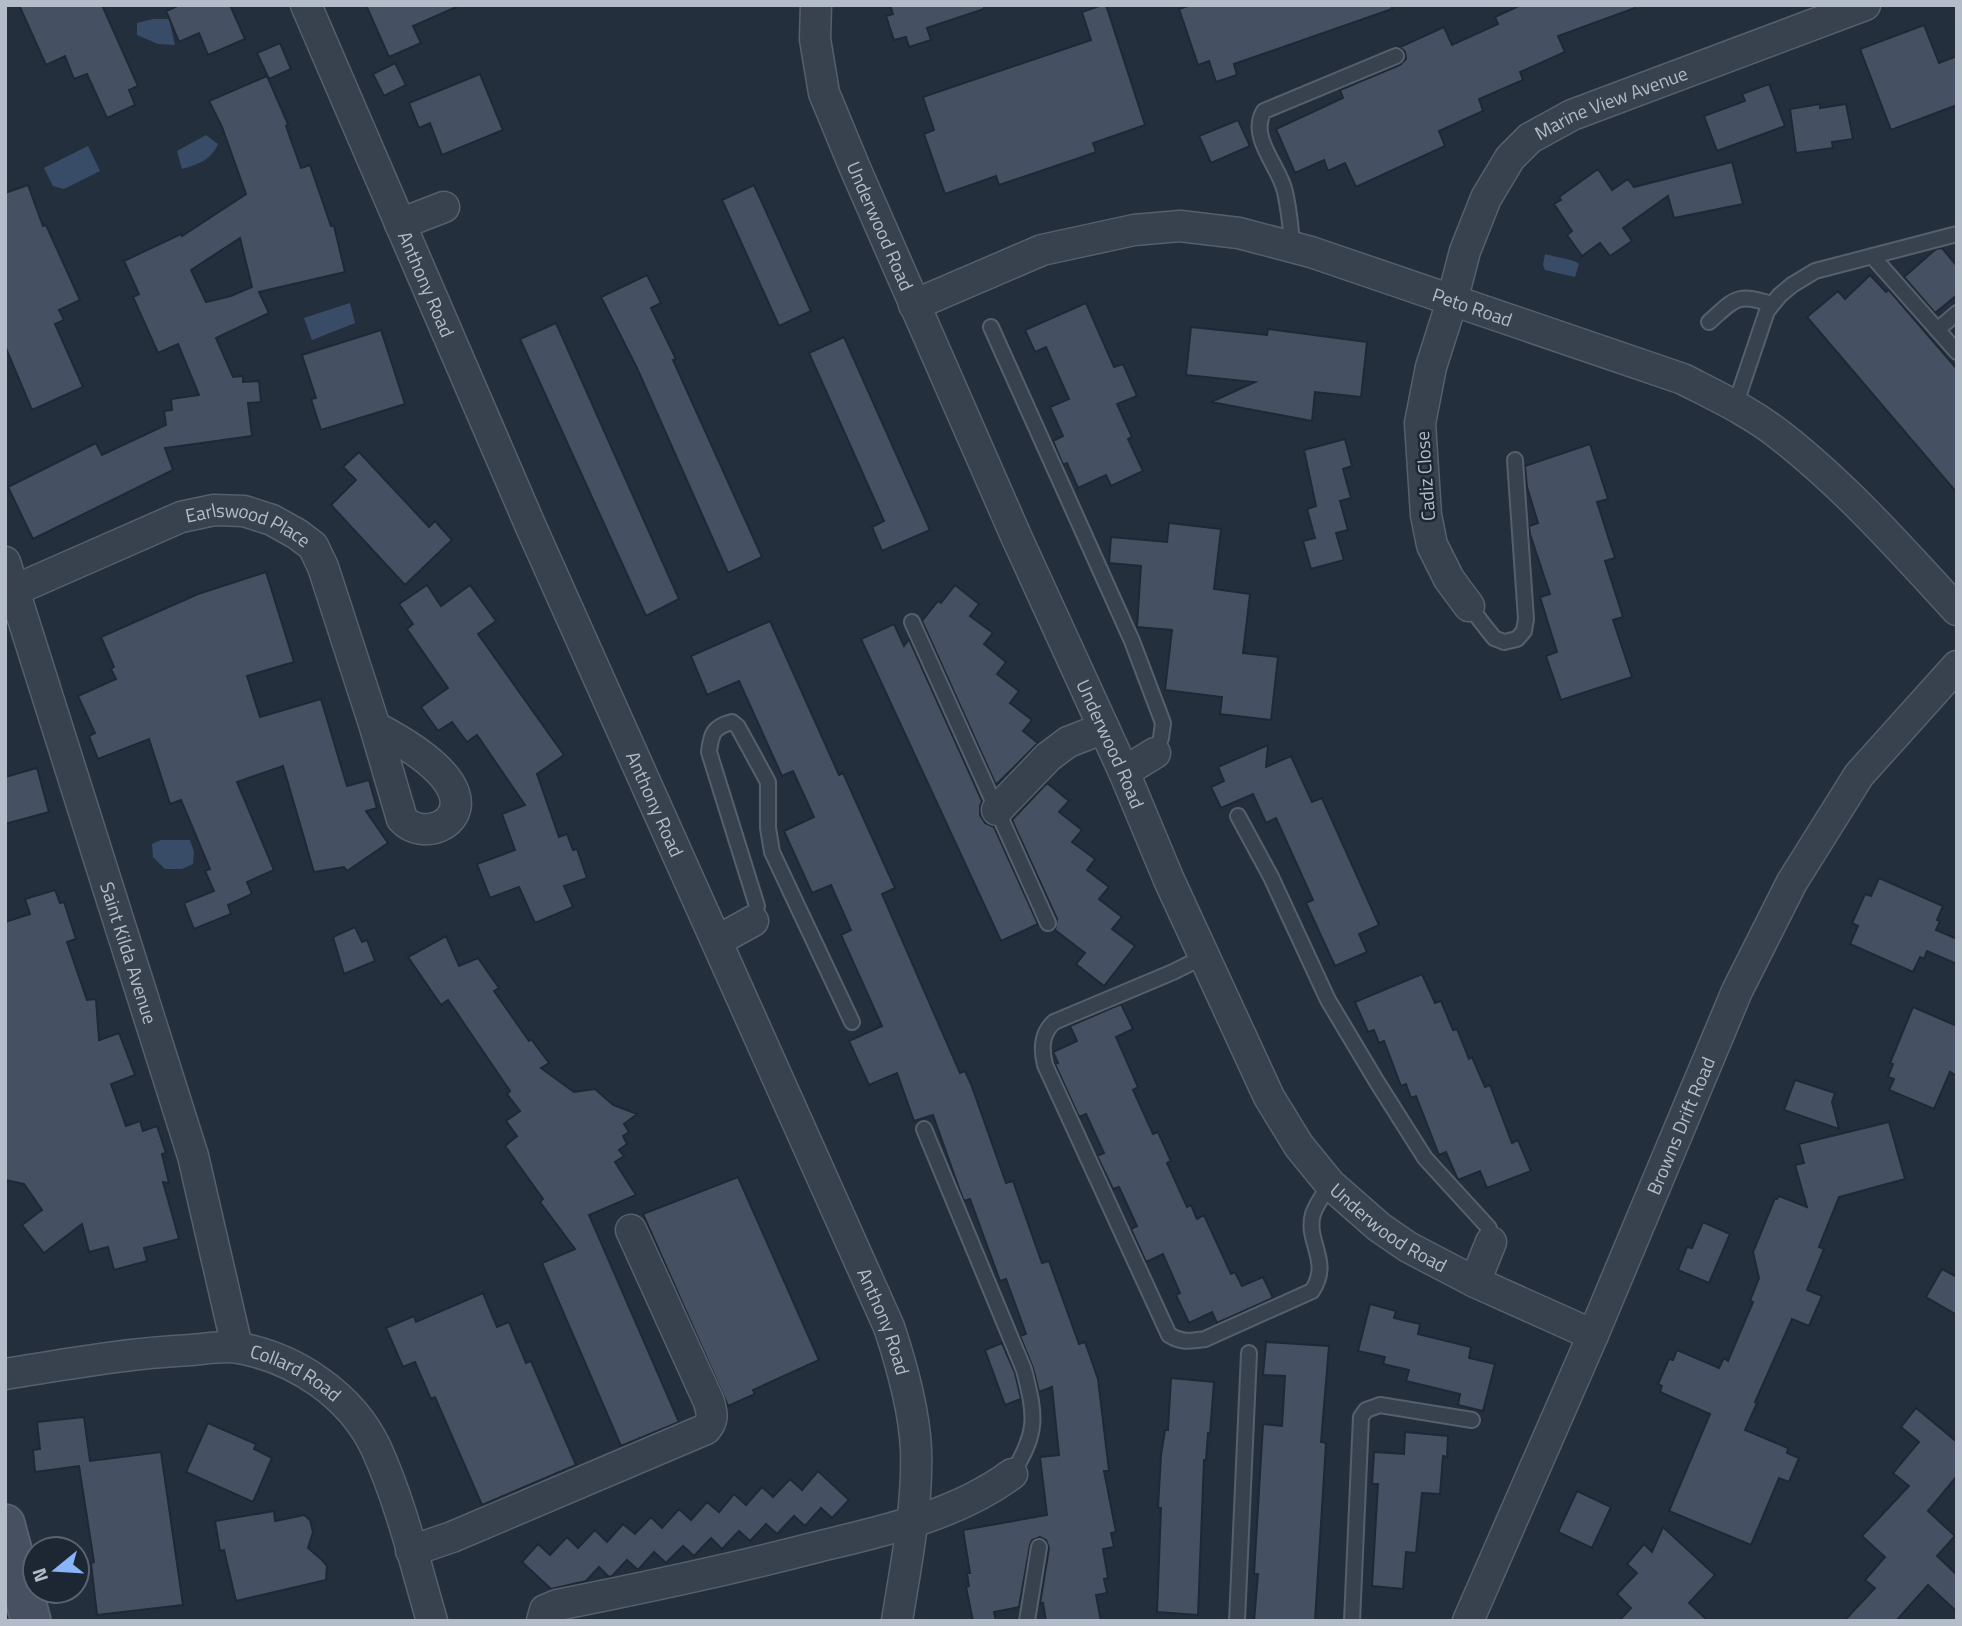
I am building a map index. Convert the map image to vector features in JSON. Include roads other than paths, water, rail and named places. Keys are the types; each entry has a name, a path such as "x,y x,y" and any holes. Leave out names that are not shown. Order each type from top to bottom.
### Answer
{"street":[{"name":"Anthony Road","path":"306,5 531,527 841,1216 900,1359 916,1446 916,1491 897,1621"},
{"name":"Underwood Road","path":"816,5 815,39 824,93 914,305 1124,772 1169,880 1269,1097 1299,1146 1330,1184 1379,1227 1408,1247 1475,1282 1593,1335"},
{"name":"Marine View Avenue","path":"1452,301 1465,251 1486,198 1510,158 1530,138 1572,115 1637,88 1865,5"},
{"path":"400,225 443,207"},
{"name":"Peto Road","path":"914,305 1042,250 1134,230 1180,226 1239,233 1293,247 1683,379 1735,405 1779,435 1854,499 1957,610"},
{"name":"Cadiz Close","path":"1452,301 1431,367 1420,423 1423,478 1432,545 1449,579 1469,606"},
{"name":"Earlswood Place","path":"10,594 181,517 214,510 244,511 272,520 298,534 313,546 323,567 375,727"},
{"name":"Saint Kilda Avenue","path":"5,562 10,594 192,1156 237,1347"},
{"name":"Browns Drift Road","path":"1468,1621 1593,1335 1737,990 1792,882 1859,775 1957,666"},
{"path":"998,810 1048,757 1068,742 1104,728"},
{"path":"1124,772 1155,753"},
{"path":"718,941 753,921"},
{"path":"411,1551 706,1429 711,1423 713,1415 709,1402 631,1230"},
{"path":"1475,1282 1491,1242"},
{"name":"Collard Road","path":"5,1374 122,1355 237,1347 288,1363 312,1377 356,1414 375,1446 394,1492 432,1621"},
{"path":"542,1621 545,1611 557,1605 705,1575 912,1523 959,1505 1012,1474"},
{"path":"5,1524 21,1616"}],"lane":[{"path":"1293,247 1285,189 1260,130 1264,110 1395,56"},
{"path":"1735,405 1767,311 1792,285 1815,271 1957,234"},
{"path":"1872,256 1957,352"},
{"path":"1709,322 1742,297 1772,304"},
{"path":"1937,330 1957,313"},
{"path":"991,327 1132,640 1163,723 1155,753"},
{"name":"Cadiz Close","path":"1469,606 1494,638 1500,641 1517,639 1524,631 1526,599 1516,460"},
{"path":"912,622 1048,923"},
{"path":"753,921 757,906 755,898 709,752 710,736 715,729 732,722 738,727 768,782 768,828 772,852 852,1023"},
{"path":"1238,816 1271,877 1328,1000 1370,1071 1425,1158 1489,1228 1491,1242"},
{"path":"1205,956 1054,1022 1048,1028 1042,1046 1045,1065 1169,1335 1188,1342 1205,1339 1311,1291 1321,1272 1313,1228 1314,1213 1330,1184"},
{"path":"924,1129 1024,1370 1033,1406 1033,1427 1028,1448 1012,1474"},
{"path":"1237,1621 1249,1353"},
{"path":"1352,1621 1361,1417 1366,1410 1380,1405 1472,1420"},
{"path":"1027,1621 1039,1547"}],"water":[{"path":"169,19 175,45 158,44 137,35 137,23"},
{"path":"206,135 218,144 212,154 204,161 182,169 177,151"},
{"path":"88,146 100,171 64,189 53,186 44,168"},
{"path":"1545,254 1579,264 1575,277 1545,270"},
{"path":"350,303 355,323 312,340 304,318"},
{"path":"161,840 190,840 194,852 193,864 182,869 165,869 153,857 152,844"}]}
